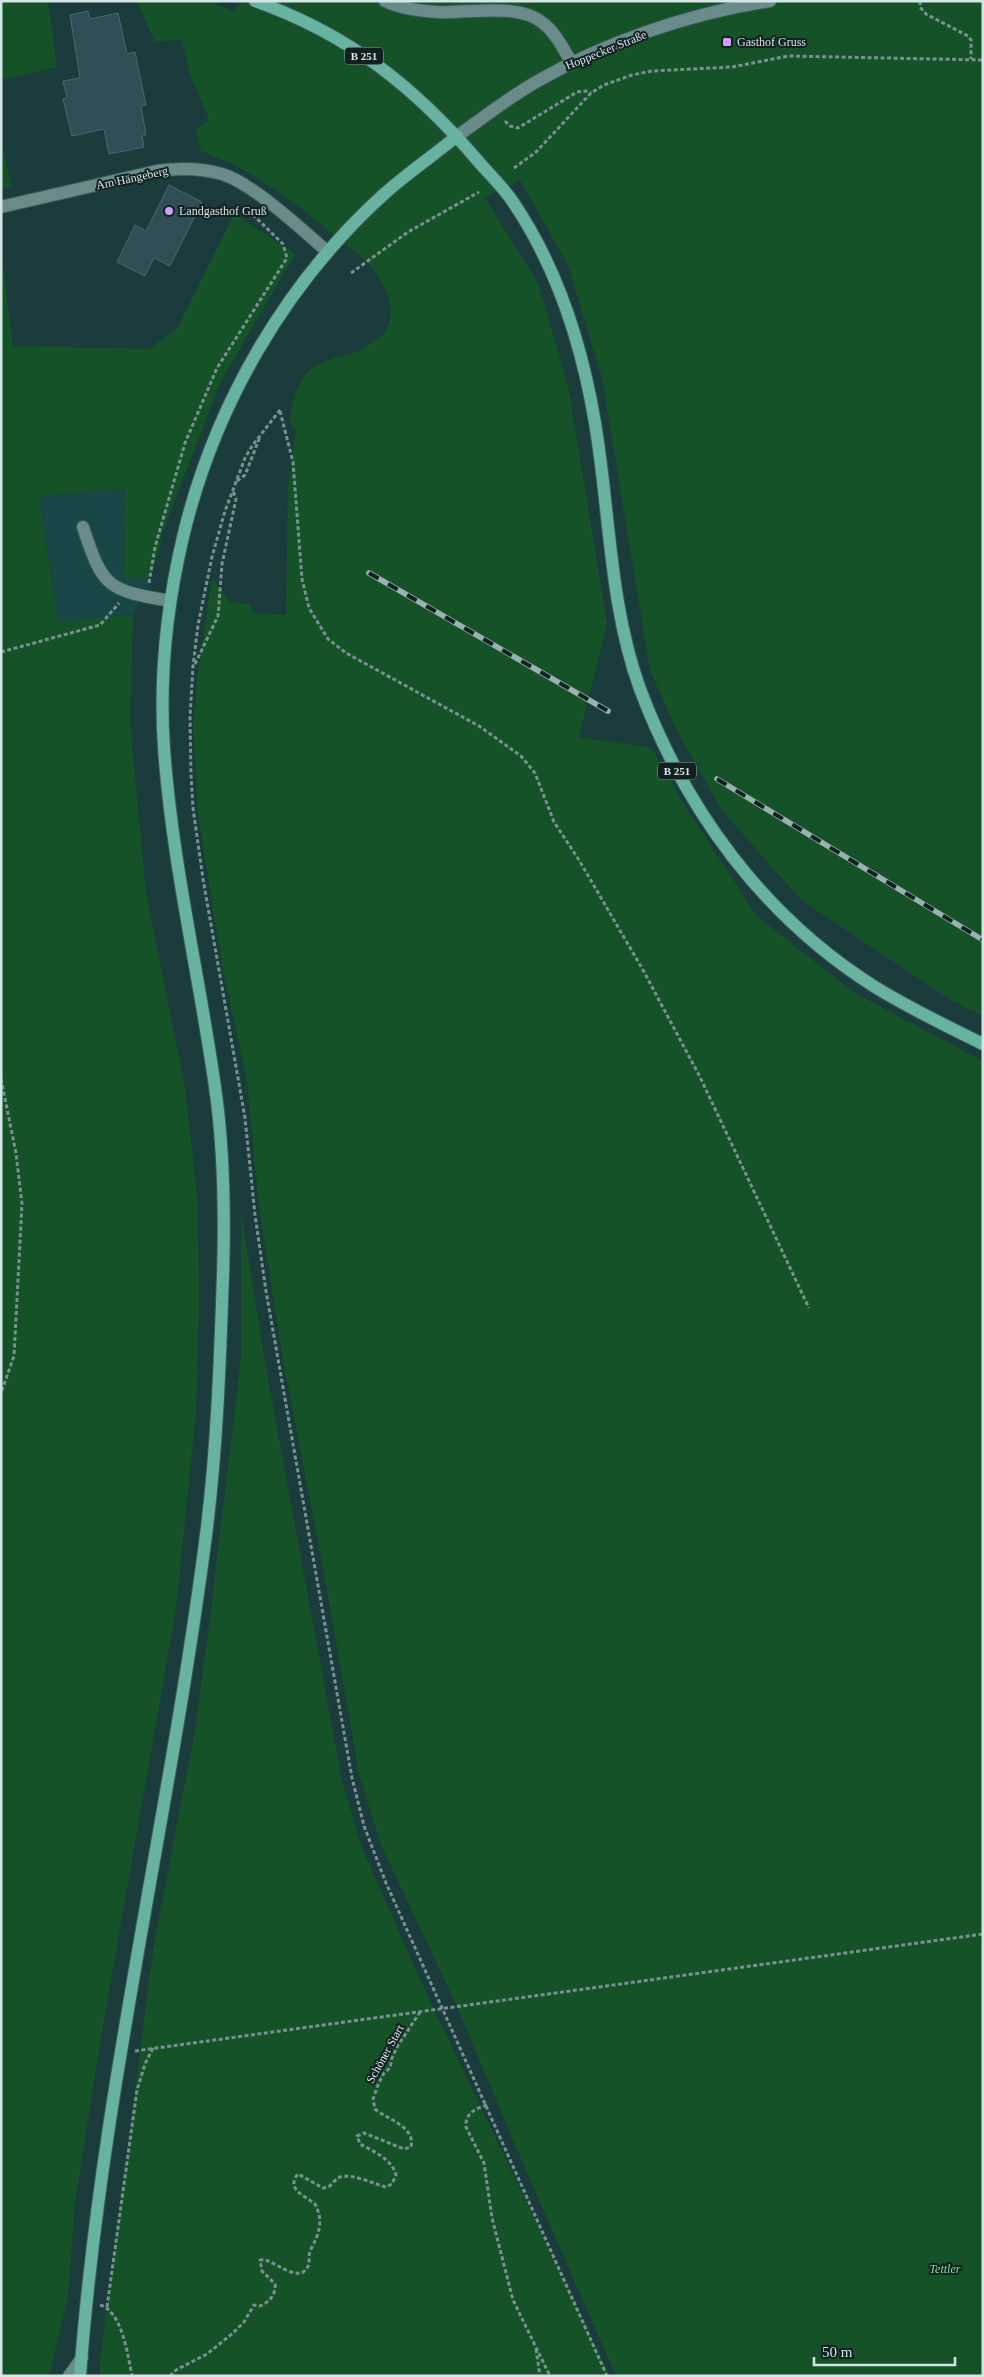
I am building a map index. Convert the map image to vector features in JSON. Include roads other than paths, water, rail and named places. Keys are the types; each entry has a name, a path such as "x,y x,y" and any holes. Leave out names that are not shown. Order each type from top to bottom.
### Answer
{"main road":[{"name":"B 251","path":"255,1 305,21 354,49 402,82 457,136 512,200 533,236 564,303 585,375 595,422 614,571 624,629 639,685 661,740 692,800 744,872 762,893 807,935 874,986 932,1019 983,1044"},
{"path":"80,2376 103,2180 122,2053 183,1689 207,1528 215,1433 223,1279 224,1190 216,1090 180,876 163,744 163,680 170,601 190,512 212,446 224,416 246,372 280,315 328,252 383,195 457,136"}],"street":[{"path":"385,1 405,8 438,12 526,14 542,22 548,28 572,63"},
{"name":"Hoppecker Straße","path":"457,136 534,82 572,63 630,39 702,15 770,1"},
{"name":"Am Hängeberg","path":"1,207 169,169 194,170 222,174 254,192 328,252"},
{"path":"83,527 95,562 106,580 121,591 170,601"},
{"path":"69,2376 82,2358"}],"railway":[{"path":"369,573 608,711"},
{"path":"717,779 983,940"}],"place":[{"name":"Gasthof Gruss","path":"727,42"},
{"name":"Landgasthof Gruß","path":"169,211"}],"park label":[{"name":"Tettler","path":"945,2269"}]}
